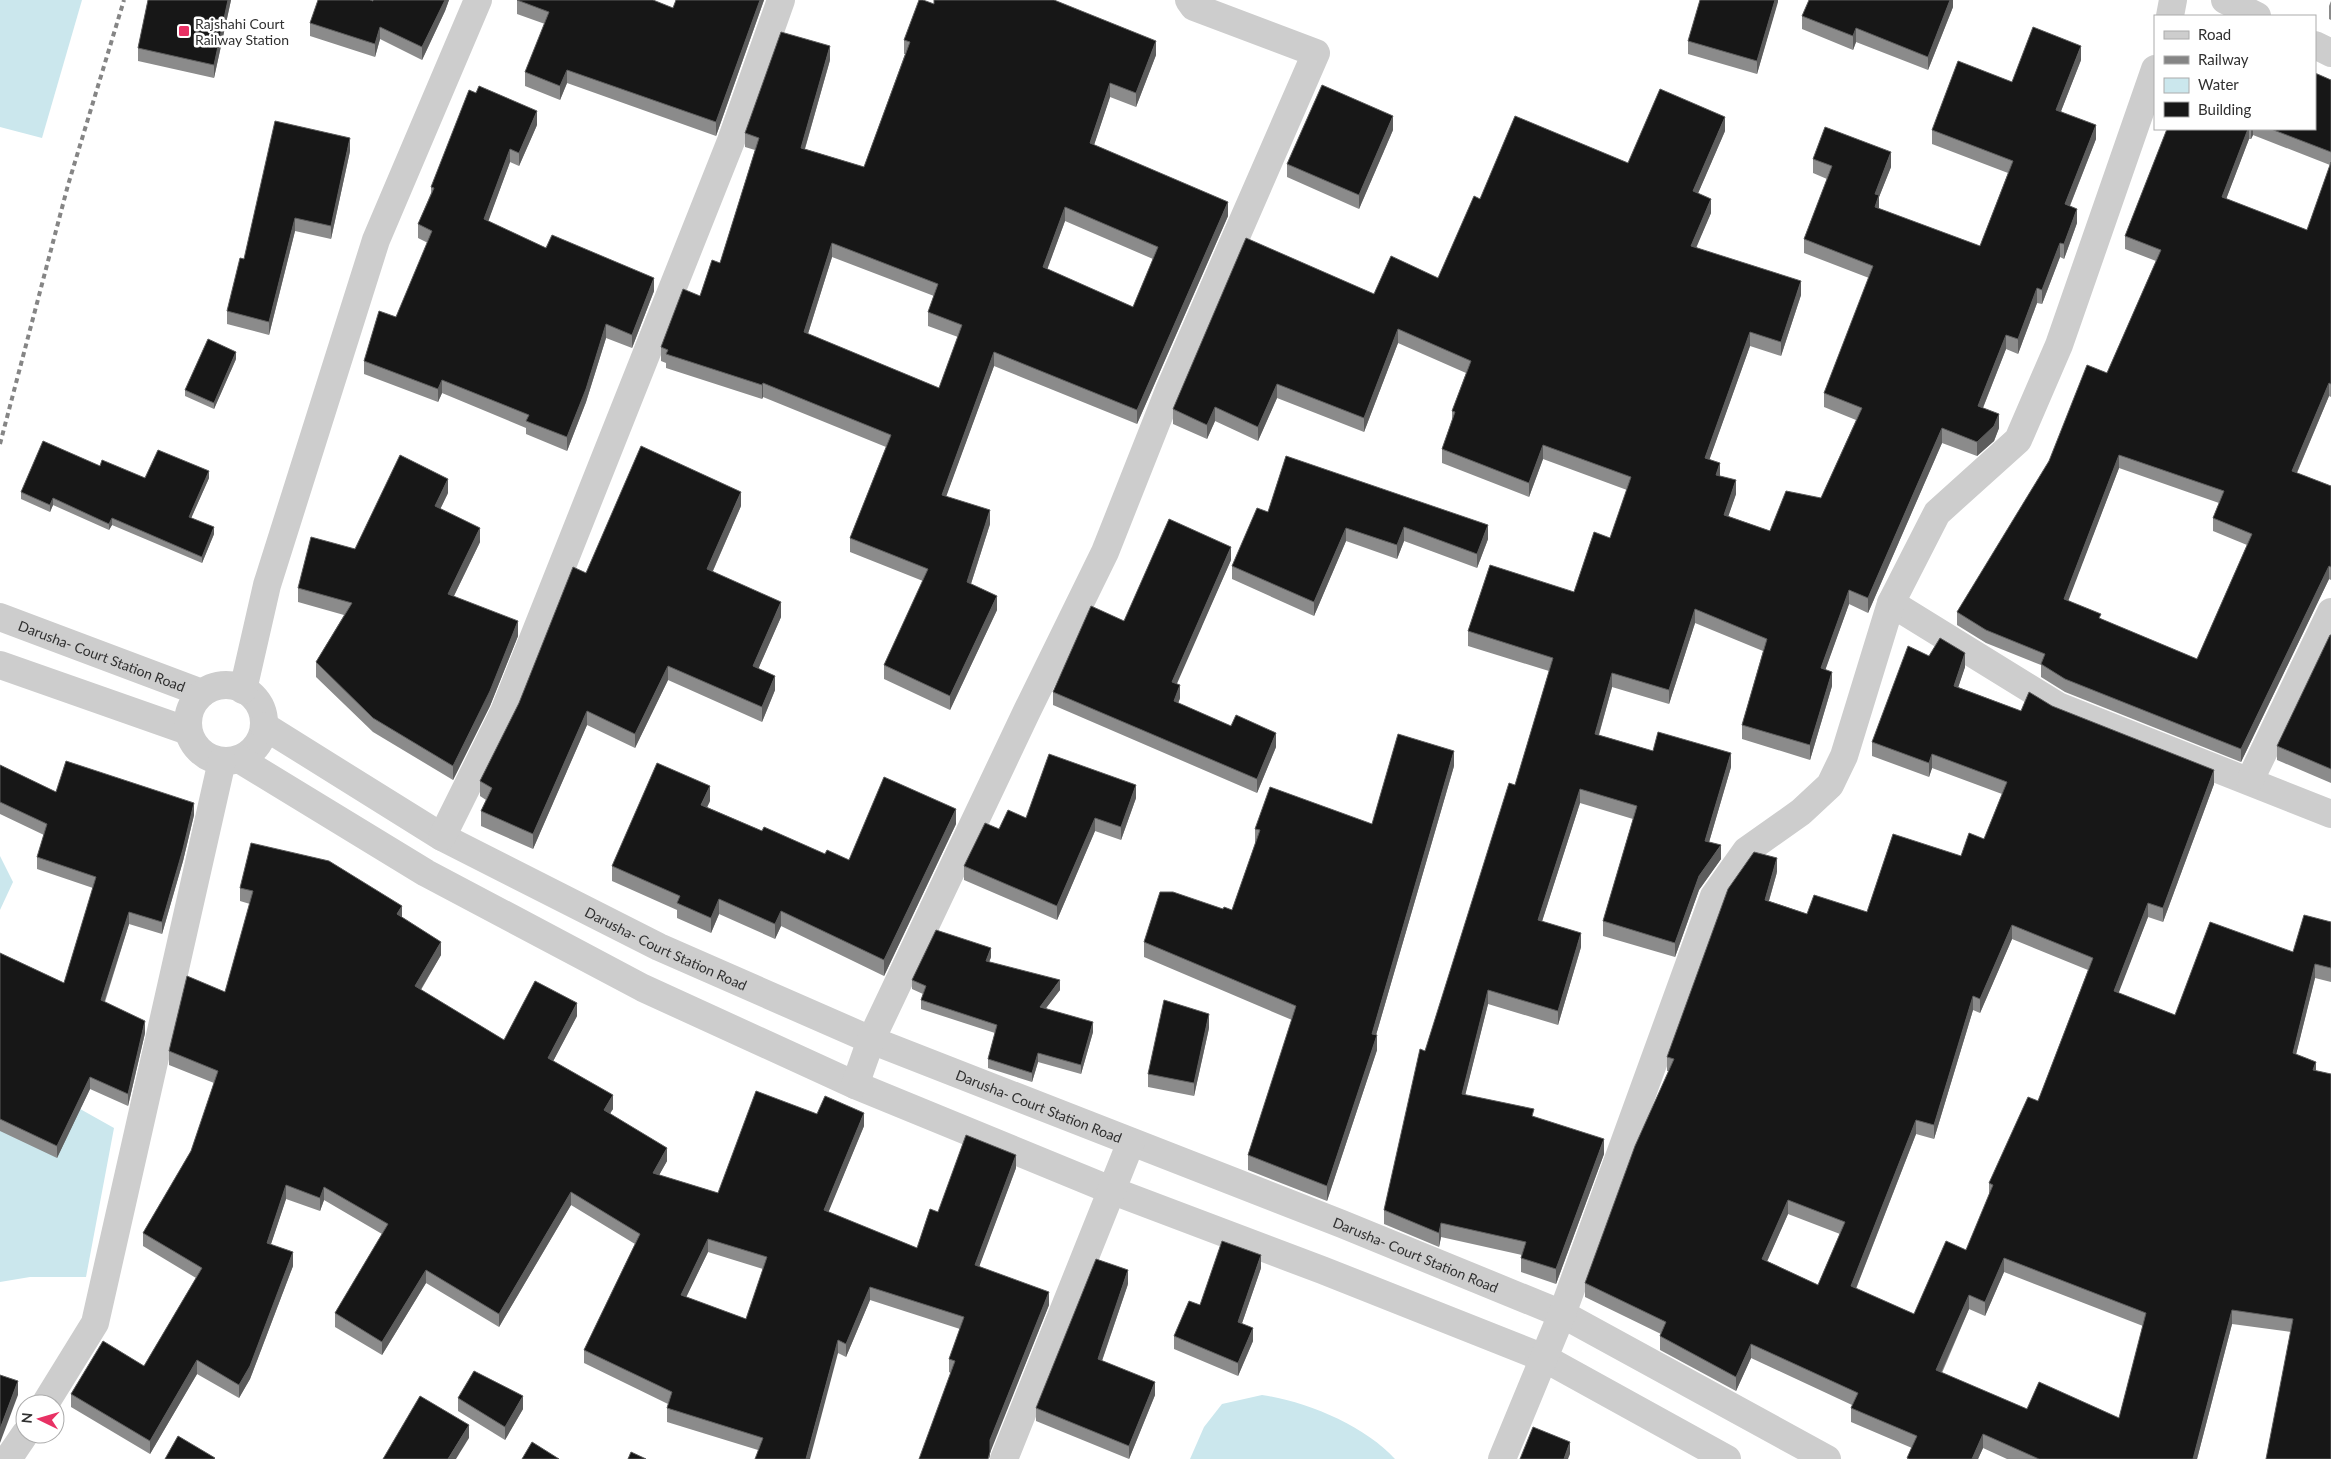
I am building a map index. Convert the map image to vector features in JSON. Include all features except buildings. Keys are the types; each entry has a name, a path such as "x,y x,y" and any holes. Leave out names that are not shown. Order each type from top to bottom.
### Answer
{"street":[{"path":"243,690 267,585 376,240 478,0"},
{"path":"442,836 504,712 731,141 781,0"},
{"path":"855,1085 871,1040 1027,711 1105,552 1170,388 1316,53 1194,7 1189,0"},
{"path":"2170,15 2173,0"},
{"path":"2225,0 2255,15"},
{"path":"2316,46 2331,54"},
{"path":"1502,1459 1562,1314 1714,896 1746,851 1800,812 1830,785 1844,756 1891,603 1937,513 2018,440 2059,345 2154,72"},
{"path":"1891,603 2058,706 2250,780 2331,814"},
{"path":"2250,780 2331,612"},
{"name":"Darusha- Court Station Road","path":"0,617 202,693"},
{"path":"0,665 188,731"},
{"path":"51,1394 95,1323 230,760 256,746 264,726 259,704 243,690 233,686 222,686 202,693 190,710 188,731 200,752 211,758 230,760 426,873 642,988 855,1085 1113,1191 1322,1270 1544,1358 1727,1459"},
{"name":"Darusha- Court Station Road","path":"264,726 442,836 660,947 871,1040 1342,1224 1562,1314 1827,1459"},
{"path":"1004,1459 1113,1191 1131,1142"},
{"path":"8,1459 18,1444"}],"water":[{"path":"0,0 82,0 42,138 0,127"},
{"path":"0,856 13,882 0,910"},
{"path":"0,1064 114,1128 86,1277 30,1277 0,1282"},
{"path":"1262,1395 1297,1403 1334,1417 1368,1436 1395,1459 1190,1459 1204,1427 1222,1404"}],"railway":[{"path":"0,444 68,185 124,0"}],"place":[{"name":"Rajshahi Court Railway Station","path":"184,31"}]}
